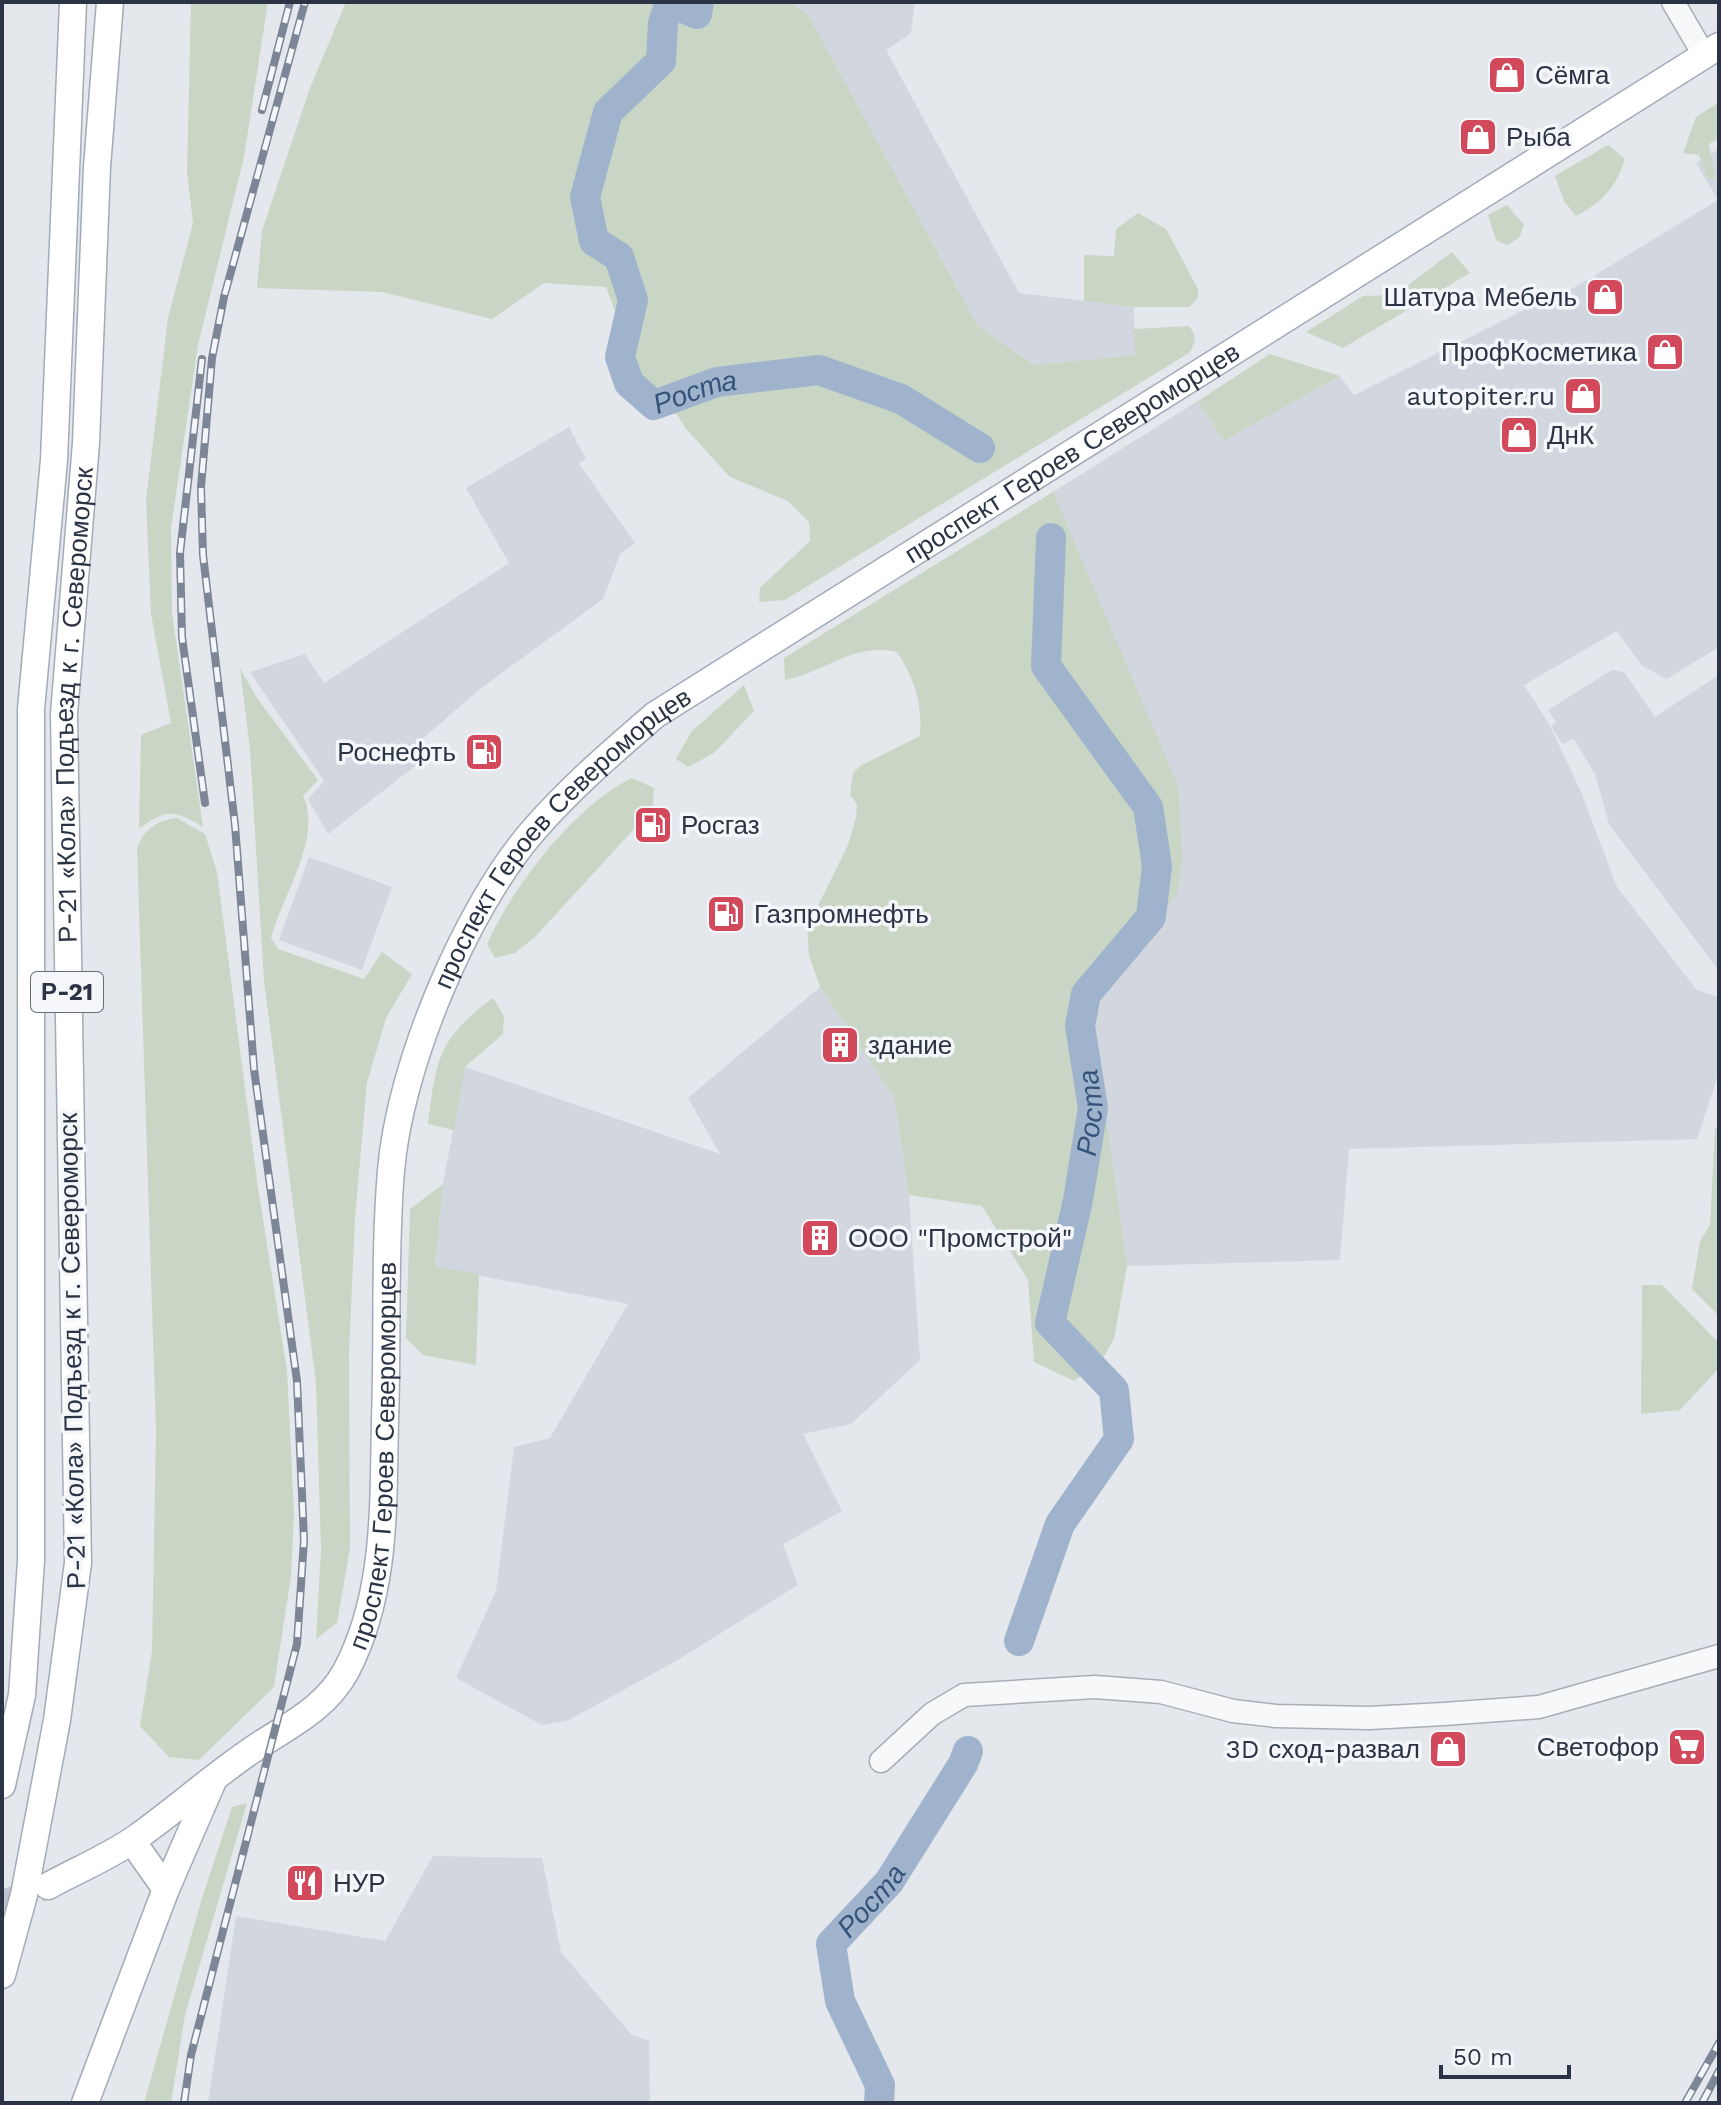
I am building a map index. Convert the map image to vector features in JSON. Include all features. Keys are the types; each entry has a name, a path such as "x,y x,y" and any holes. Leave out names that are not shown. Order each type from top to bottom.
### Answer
{"main road":[{"name":"Р-21 «Кола» Подъезд к г. Североморск","path":"2,1785 22,1695 31,1561 31,709 54,460 73,2"},
{"name":"Р-21 «Кола» Подъезд к г. Североморск","path":"2,1975 24,1895 55,1735 78,1563 64,714 86,443 97,167 110,2"},
{"name":"проспект Героев Североморцев","path":"85,2103 166,1889 214,1780 260,1745 302,1721 331,1693 346,1672 369,1616 381,1552 387,1262 391,1169 397,1129 436,1002 470,927 529,835 583,777 655,715 1712,51"},
{"path":"48,1886 132,1841 214,1780"},
{"path":"132,1841 166,1889"}],"street":[{"path":"1673,2 1712,51"},
{"path":"881,1761 932,1714 964,1695 1095,1687 1161,1692 1233,1711 1276,1716 1429,1715 1539,1707 1719,1656"}],"shaded area":[{"path":"791,2 915,2 911,33 886,50 1019,293 1134,307 1135,355 1034,365 978,326 809,16"},
{"path":"1719,149 1719,647 1667,679 1642,666 1617,631 1524,685 1550,726 1581,792 1617,887 1696,989 1719,998 1719,1072 1697,1139 1349,1149 1340,1260 1127,1266 1090,999 1113,971 1075,547 1053,492 1198,401 1224,441 1340,376 1354,395 1540,302 1543,307 1586,280 1592,289 1600,284 1595,275 1718,200 1696,163"},
{"path":"569,427 586,459 579,464 635,543 620,554 603,599 480,689 414,746 424,759 328,834 308,799 324,781 250,672 305,654 324,683 509,563 466,488"},
{"path":"1612,670 1624,672 1655,717 1719,675 1719,971 1609,824 1595,774 1574,739 1562,744 1552,727 1556,722 1548,710"},
{"path":"309,857 392,887 362,970 279,940"},
{"path":"820,987 894,1097 909,1195 920,1360 851,1424 803,1434 842,1511 783,1544 798,1585 676,1661 569,1720 542,1725 456,1678 496,1591 514,1447 550,1438 628,1304 435,1267 443,1184 465,1067 720,1154 688,1098"},
{"path":"433,1856 542,1858 561,1952 632,2035 649,2041 650,2103 208,2103 236,1916 385,1941"}],"green space":[{"path":"191,2 268,2 244,157 198,345 171,528 172,613 203,827 185,817 171,814 156,817 139,829 141,735 171,723 151,614 146,500 168,318 193,223 187,173"},
{"path":"346,2 791,2 809,16 978,326 1034,365 1135,355 1134,329 1189,326 1195,340 1193,346 1189,353 785,600 759,602 760,588 810,541 809,522 788,501 730,477 687,430 674,410 641,382 606,287 544,283 492,319 382,292 257,288 262,231 310,88"},
{"path":"1719,102 1719,138 1709,144 1715,178 1708,178 1699,155 1683,153 1696,117"},
{"path":"1608,145 1625,159 1617,178 1607,193 1576,216 1564,201 1555,176"},
{"path":"1507,205 1524,225 1519,238 1507,245 1496,240 1488,215"},
{"path":"1138,213 1166,229 1198,289 1198,298 1189,307 1134,307 1084,301 1084,255 1114,256 1116,229"},
{"path":"1452,252 1470,273 1343,348 1306,332 1363,296 1395,295"},
{"path":"1270,354 1340,376 1224,441 1198,401"},
{"path":"1053,492 1178,786 1182,856 1178,893 1090,999 1127,1266 1114,1339 1100,1363 1074,1381 1034,1362 1028,1280 982,1206 909,1195 894,1097 820,987 809,956 807,928 848,845 856,818 857,804 850,795 853,773 860,766 920,736 920,713 913,682 897,652 881,650 853,654 785,680 784,658"},
{"path":"240,668 257,698 318,780 303,796 308,812 305,848 271,938 278,949 364,979 382,952 412,974 386,1018 367,1083 355,1218 349,1354 350,1548 337,1623 316,1639 321,1550 316,1383 264,981 250,750"},
{"path":"744,685 754,711 714,753 688,767 676,759 691,732"},
{"path":"632,778 654,788 653,804 646,816 535,937 515,953 495,958 487,944 529,873 567,828 610,791"},
{"path":"177,818 205,834 217,872 257,1181 287,1371 294,1513 291,1576 274,1687 199,1760 169,1757 140,1726 152,1651 156,1430 137,848 152,827"},
{"path":"493,998 504,1016 503,1034 465,1067 454,1130 428,1124 434,1083 443,1052 461,1026"},
{"path":"1719,1127 1719,1316 1692,1289 1700,1241 1710,1225 1715,1128"},
{"path":"443,1184 435,1267 479,1274 476,1365 423,1355 406,1338 410,1209"},
{"path":"1642,1285 1662,1285 1719,1343 1719,1368 1680,1410 1641,1414"},
{"path":"247,1803 185,2015 171,2103 144,2103 202,1898 232,1807"}],"waterway":[{"name":"Роста","path":"699,2 697,14 670,2 663,23 661,61 608,112 585,197 594,241 619,257 633,300 620,357 629,383 654,405 717,382 819,370 901,399 980,448"},
{"name":"Роста","path":"1019,1641 1060,1524 1119,1439 1114,1390 1050,1323 1078,1200 1093,1108 1080,1026 1086,994 1151,917 1157,866 1148,807 1046,666 1051,538"},
{"name":"Роста","path":"879,2103 880,2085 840,2001 831,1944 889,1882 963,1764 968,1751"}],"tunnel":[{"path":"2,1904 41,1888"}],"railway":[{"path":"262,110 290,2"},
{"path":"184,2103 191,2055 297,1644 304,1540 297,1381 254,1069 235,825 203,555 201,487 212,358 224,297 305,2"},
{"path":"202,359 180,553 182,637 205,803"},
{"path":"1685,2103 1719,2043"},
{"path":"1702,2103 1719,2071"}],"place":[{"name":"Сёмга","path":"1507,75"},
{"name":"Рыба","path":"1478,137"},
{"name":"Шатура Мебель","path":"1605,297"},
{"name":"ПрофКосметика","path":"1665,352"},
{"name":"autopiter.ru","path":"1583,396"},
{"name":"ДнК","path":"1519,435"},
{"name":"Роснефть","path":"484,752"},
{"name":"Росгаз","path":"653,825"},
{"name":"Газпромнефть","path":"726,914"},
{"name":"здание","path":"840,1045"},
{"name":"ООО \"Промстрой\"","path":"820,1238"},
{"name":"Светофор","path":"1687,1747"},
{"name":"3D сход-развал","path":"1448,1749"},
{"name":"НУР","path":"305,1883"}]}
